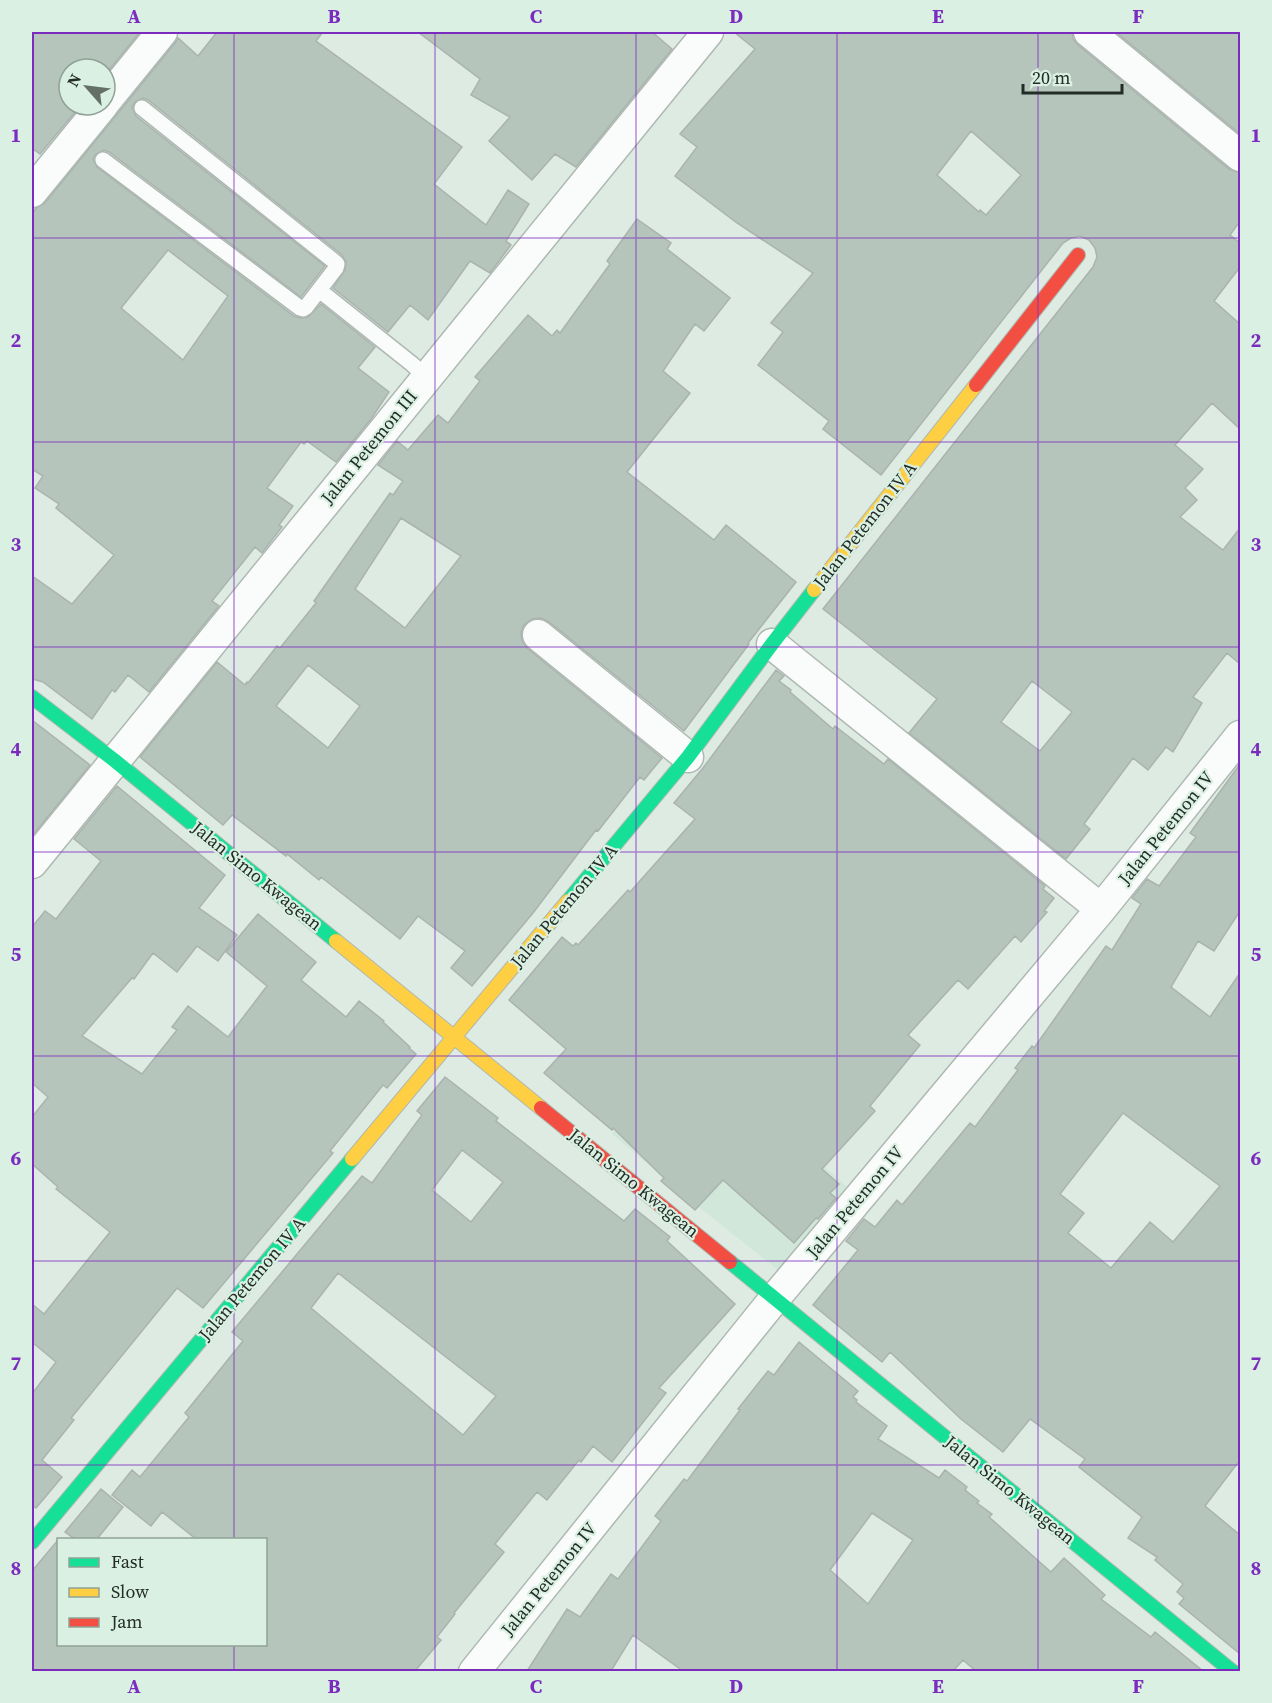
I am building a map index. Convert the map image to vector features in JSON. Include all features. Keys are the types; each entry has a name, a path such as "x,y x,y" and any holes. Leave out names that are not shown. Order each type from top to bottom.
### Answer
{"street":[{"path":"117,88 162,32"},
{"name":"Jalan Petemon III","path":"32,863 708,32"},
{"path":"1089,32 1240,156"},
{"path":"32,192 93,117"},
{"name":"Jalan Petemon IV A","path":"32,1542 688,757 772,644 1078,255"},
{"path":"538,635 688,757"},
{"path":"772,644 1101,909"},
{"name":"Jalan Simo Kwagean","path":"32,697 114,760 1233,1671"},
{"name":"Jalan Petemon IV","path":"474,1671 775,1298 1101,909 1240,736"}],"lane":[{"path":"103,160 300,308 306,307 336,268 335,262 142,108"},
{"path":"319,290 426,377"}],"shaded area":[{"path":"697,1041 721,1073 847,1187 782,1273 612,1134"}],"building":[{"path":"32,32 140,32 117,60 117,57 57,57 57,117 71,117 40,154 32,148"},
{"path":"217,32 323,32 316,41 462,147 434,184 486,225 508,190 529,204 506,241 511,245 490,273 470,261 428,320 410,305 388,332 333,288 345,270 346,262 342,255 148,100 143,98 135,102 132,107 136,116 325,266 301,297 109,152 104,150 96,154 93,159 97,167 294,316 308,317 321,304 375,347 358,368 389,392 371,419 336,462 307,441 304,444 301,442 267,488 293,506 279,525 282,527 262,553 255,547 212,601 219,606 149,692 128,675 115,692 112,690 92,719 43,682 32,679 32,576 72,604 114,555 56,508 59,504 35,488 43,476 32,469 32,214 36,208 45,203 117,117 178,38 198,56","holes":["168,250 228,296 183,360 121,308"]},
{"path":"418,32 652,32 672,49 576,167 555,154 532,180 489,141 510,117 471,95 480,79"},
{"path":"734,32 1072,32 1073,39 1078,45 1229,169 1240,173 1240,221 1230,235 1240,243 1240,267 1214,301 1240,324 1240,429 1212,403 1175,445 1203,469 1185,488 1197,500 1180,517 1223,550 1240,528 1240,664 1227,653 1193,697 1202,703 1173,752 1166,747 1148,770 1133,758 1084,824 1090,829 1066,859 909,733 937,699 823,609 1093,267 1097,257 1095,248 1089,240 1080,236 1063,243 881,475 823,429 829,421 758,365 783,332 771,323 813,273 737,223 675,176 697,147 680,134 755,49","holes":["971,131 1021,175 986,215 980,210 979,212 937,175","1032,681 1072,712 1040,751 1001,722"]},
{"path":"1116,32 1240,32 1240,134"},
{"path":"637,219 671,243 667,249 730,298 704,331 695,324 663,371 690,393 627,472 714,540 726,525 796,582 684,731 549,622 541,618 532,619 524,625 521,632 522,641 527,648 662,758 644,780 640,777 598,831 596,830 533,913 472,986 451,968 465,951 418,916 400,939 321,877 319,880 232,815 223,825 140,757 217,662 245,685 277,646 280,648 316,603 314,601 390,493 393,495 403,481 378,465 397,441 408,450 438,415 448,423 480,381 475,377 528,315 552,336 557,330 560,333 610,264 607,261","holes":["401,518 461,556 405,628 355,589","308,665 360,706 328,748 276,706"]},
{"path":"776,670 784,676 779,681 833,729 835,726 884,764 888,759 1045,886 1043,889 1054,898 1044,911 1047,912 1021,942 1015,936 968,989 958,980 908,1035 920,1045 870,1106 875,1111 822,1169 839,1184 830,1193 836,1198 794,1243 723,1180 695,1210 661,1181 664,1178 613,1128 612,1130 544,1073 566,1049 509,1000 562,937 573,946 576,943 578,945 628,890 630,892 695,819 674,803"},
{"path":"32,720 90,765 32,836"},
{"path":"1240,764 1240,911 1214,951 1198,941 1171,987 1210,1017 1240,973 1240,1460 1205,1506 1240,1535 1240,1654 1179,1604 1184,1598 1177,1592 1183,1584 1155,1560 1157,1557 1128,1538 1142,1517 1079,1467 1085,1459 1030,1419 1003,1452 961,1419 890,1352 882,1362 813,1305 858,1250 846,1241 864,1219 875,1227 897,1200 902,1205 970,1123 975,1127 1018,1070 1015,1068 1032,1046 1034,1048 1106,946 1112,950 1141,904 1132,898 1147,879 1159,886 1196,837 1190,833","holes":["1123,1113 1220,1186 1173,1242 1150,1222 1111,1268 1068,1233 1084,1213 1060,1194"]},
{"path":"117,786 225,875 199,908 237,935 218,961 197,946 177,972 153,953 134,979 132,978 82,1036 142,1074 177,1030 172,1027 188,1006 228,1037 267,986 226,952 258,914 316,962 301,980 346,1017 359,1001 384,1021 416,1054 387,1088 383,1085 330,1151 333,1153 203,1308 177,1288 71,1418 74,1420 42,1460 62,1477 36,1508 32,1505 32,1394 56,1362 32,1342 32,1304 44,1314 110,1232 56,1189 58,1187 32,1164 32,1117 48,1097 32,1083 32,927 45,911 56,919 101,861 74,839"},
{"path":"445,1077 498,1118 496,1121 624,1221 635,1209 670,1237 667,1241 735,1304 659,1388 666,1393 612,1462 593,1446 547,1500 537,1492 495,1544 504,1552 454,1613 437,1637 441,1640 415,1671 32,1671 32,1571 57,1541 57,1646 267,1646 267,1538 195,1538 162,1512 151,1526 112,1495 132,1470 140,1477 189,1417 185,1413 243,1341 232,1332 362,1176 372,1183 422,1115 417,1111","holes":["462,1150 503,1182 471,1222 432,1190","338,1273 496,1396 463,1435 311,1308"]},
{"path":"799,1342 858,1391 853,1397 857,1400 856,1402 887,1426 878,1439 939,1478 945,1470 967,1487 965,1490 979,1501 977,1503 992,1514 989,1517 1051,1572 1064,1558 1105,1595 1101,1599 1151,1637 1155,1632 1203,1671 976,1671 963,1660 953,1671 683,1671 633,1635 611,1671 527,1671 567,1609 580,1617 611,1574 618,1579 661,1521 655,1516 684,1479 687,1481 768,1371 774,1375","holes":["872,1513 913,1540 868,1604 830,1570"]},
{"path":"101,1489 123,1507 98,1538 74,1538 65,1532"}],"traffic: fast":[{"path":"568,901 688,757 814,590"},
{"path":"32,697 114,760 336,941"},
{"path":"32,1542 352,1159"},
{"path":"730,1262 1233,1672"}],"traffic: slow":[{"path":"814,590 976,385"},
{"path":"352,1159 568,901"},
{"path":"336,941 541,1108"}],"traffic: jam":[{"path":"976,385 1078,255"},
{"path":"541,1108 730,1262"}]}
